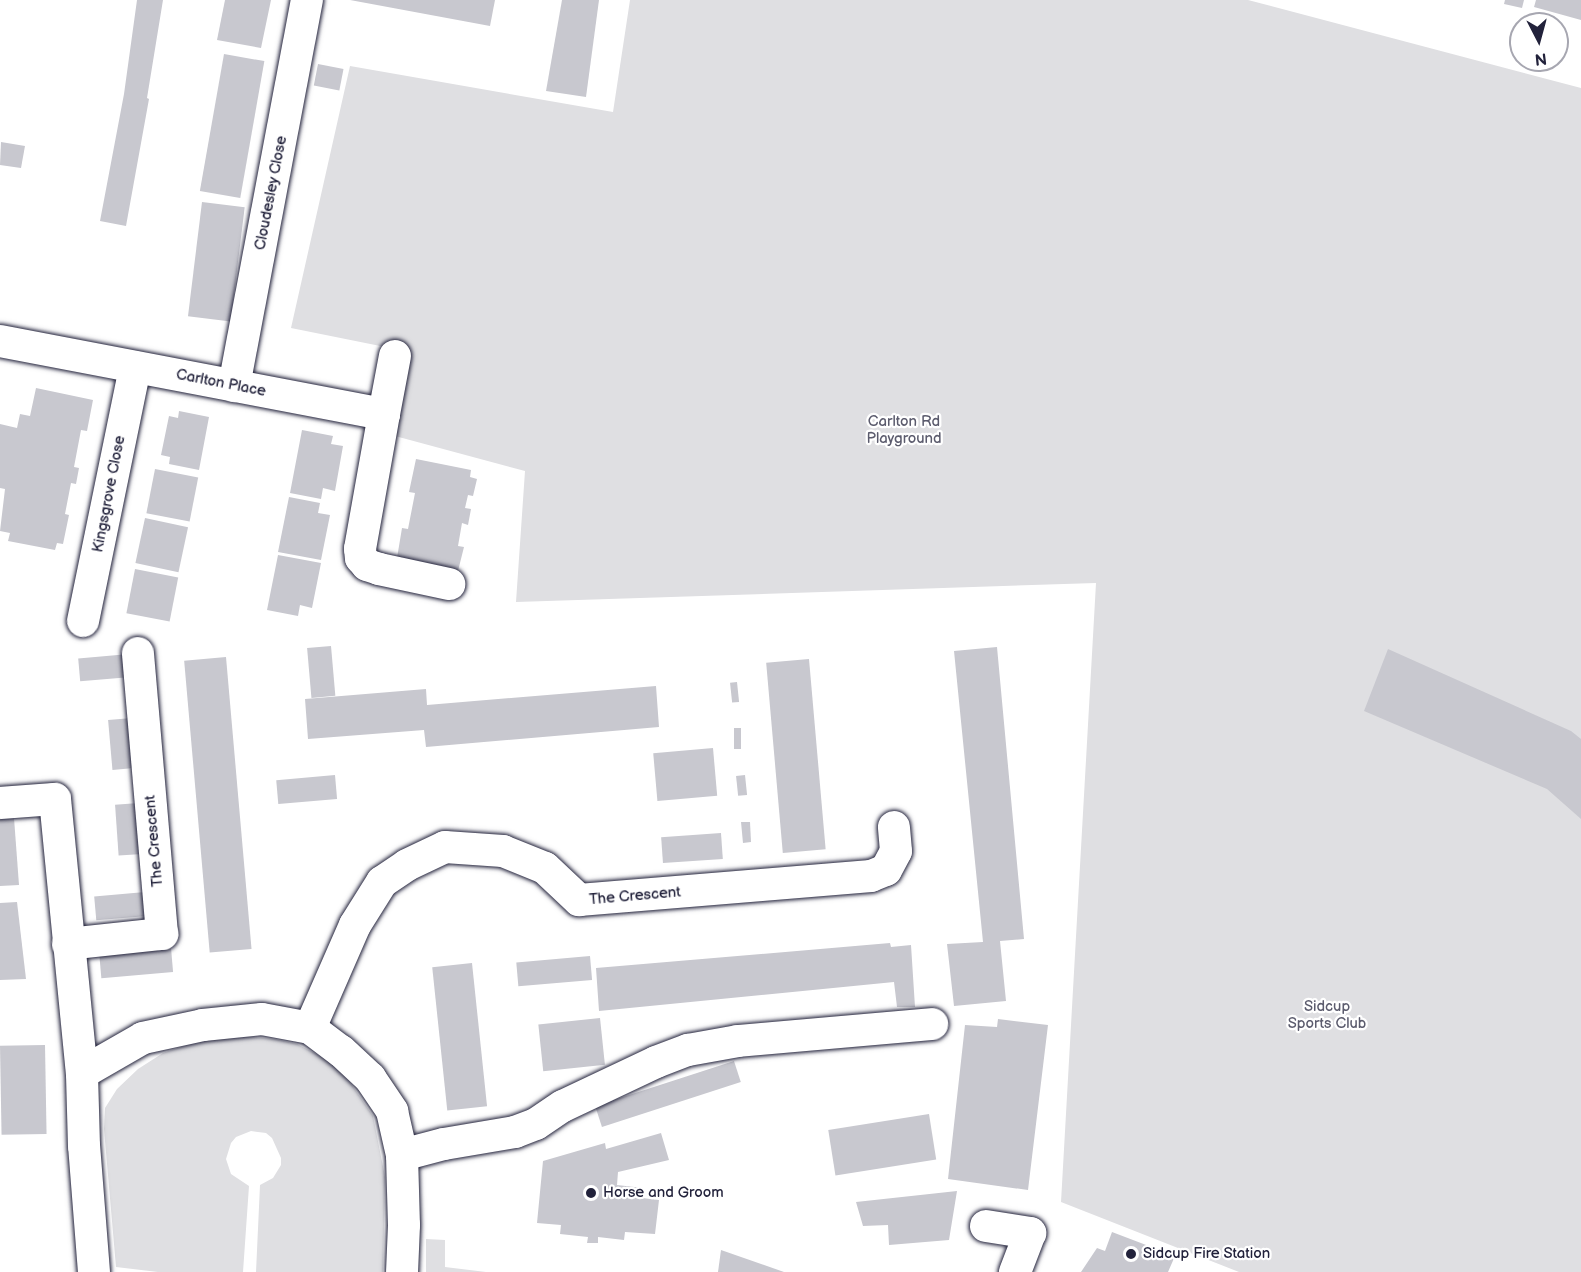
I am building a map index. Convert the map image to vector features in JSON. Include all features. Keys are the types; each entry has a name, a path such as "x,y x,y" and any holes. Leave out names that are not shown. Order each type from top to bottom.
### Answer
{"street":[{"name":"Cloudesley Close","path":"234,386 307,0"},
{"name":"Carlton Place","path":"0,342 384,414"},
{"path":"394,356 360,549 361,558 367,564 379,569 449,584"},
{"name":"Kingsgrove Close","path":"83,621 135,367"},
{"name":"The Crescent","path":"68,944 162,934 138,653"},
{"path":"0,803 55,799 82,1072 84,1146 94,1272"},
{"name":"The Crescent","path":"310,1028 355,925 382,882 407,865 446,847 503,851 545,868 579,900 871,876 886,870 896,851 894,827"},
{"path":"82,1072 143,1038 203,1026 262,1019 310,1028 341,1051 370,1078 392,1111 402,1155 404,1225 402,1272"},
{"path":"402,1155 444,1144 514,1132 536,1124 572,1101 656,1062 688,1050 738,1041 932,1024"},
{"path":"986,1226 1030,1233 1015,1272"}],"green space":[{"path":"630,0 1248,0 1509,69 1509,72 1520,72 1581,88 1581,1272 1239,1272 1061,1202 1096,583 516,602 525,471 395,436 410,352 291,328 350,66 613,112"},
{"path":"240,1036 297,1044 322,1057 343,1072 373,1116 385,1177 383,1272 256,1272 260,1185 273,1178 281,1165 281,1158 272,1138 266,1133 251,1131 236,1137 231,1143 226,1159 231,1174 249,1186 243,1272 158,1272 116,1267 104,1129 105,1108 117,1089 138,1069 163,1053 199,1041"},
{"path":"426,1239 445,1240 445,1267 486,1272 426,1272"}],"building":[{"path":"137,0 163,0 147,98 149,99 126,226 100,221 124,94"},
{"path":"225,0 271,0 261,48 217,40"},
{"path":"350,0 495,0 490,26"},
{"path":"562,0 599,0 586,97 546,91"},
{"path":"1505,0 1524,0 1522,8 1504,4"},
{"path":"1536,0 1581,0 1581,20 1569,17 1569,12 1552,12 1534,7"},
{"path":"224,54 264,61 240,198 200,191"},
{"path":"318,64 344,69 339,91 314,86"},
{"path":"1,142 25,146 21,168 0,165"},
{"path":"202,202 245,207 231,321 188,316"},
{"path":"36,388 93,400 87,431 81,430 74,467 79,468 76,484 71,483 65,514 69,515 63,544 57,543 55,550 8,541 10,533 0,531 5,489 0,488 0,424 17,428 20,414 30,416"},
{"path":"179,411 209,417 199,470 169,464 170,457 161,455 169,416 178,418"},
{"path":"302,430 333,436 331,444 343,446 335,491 323,488 321,499 290,493"},
{"path":"416,459 471,470 470,477 477,479 473,496 468,495 465,508 471,509 468,525 462,523 458,546 464,547 458,571 397,558 402,528 408,529 415,493 409,492"},
{"path":"155,469 198,477 190,522 146,513"},
{"path":"289,497 320,503 318,513 330,515 321,560 278,552"},
{"path":"145,518 188,527 178,572 135,563"},
{"path":"278,555 321,563 312,608 300,605 298,616 267,610"},
{"path":"135,569 178,577 170,622 126,613"},
{"path":"331,646 335,696 311,698 307,648"},
{"path":"997,647 1024,939 1000,941 1006,1001 954,1006 947,944 983,942 954,651"},
{"path":"1388,649 1571,731 1581,739 1581,819 1547,789 1364,711"},
{"path":"129,654 131,677 80,681 78,658"},
{"path":"226,657 252,949 210,953 184,661"},
{"path":"809,659 826,849 783,853 766,663"},
{"path":"737,682 739,702 732,703 730,683"},
{"path":"656,686 659,727 426,747 424,730 308,739 305,699 426,689 427,705"},
{"path":"132,718 136,768 112,770 108,720"},
{"path":"734,728 741,728 741,749 734,749"},
{"path":"713,748 717,796 657,801 653,753"},
{"path":"335,775 337,799 278,804 276,780"},
{"path":"745,775 747,795 738,796 736,776"},
{"path":"139,803 143,854 119,856 115,805"},
{"path":"14,818 19,885 0,886 0,819"},
{"path":"741,822 750,822 751,842 743,843"},
{"path":"721,833 723,859 663,863 661,837"},
{"path":"145,892 147,916 96,920 94,896"},
{"path":"17,902 26,979 0,980 0,903"},
{"path":"890,943 891,947 911,945 915,1007 897,1007 894,982 599,1011 596,968"},
{"path":"171,948 173,972 101,978 99,954"},
{"path":"590,956 592,980 518,986 516,962"},
{"path":"472,963 487,1106 447,1110 432,967"},
{"path":"600,1018 605,1065 543,1071 538,1024"},
{"path":"998,1019 1048,1025 1028,1190 948,1179 965,1025 997,1027"},
{"path":"45,1045 47,1134 2,1135 0,1046"},
{"path":"734,1061 741,1082 602,1127 595,1106"},
{"path":"929,1114 936,1159 835,1175 828,1130"},
{"name":"Horse and Groom","path":"661,1133 669,1160 618,1172 617,1185 643,1188 642,1198 659,1200 655,1234 625,1232 624,1240 598,1237 598,1243 587,1243 588,1237 560,1234 561,1225 537,1223 543,1161 605,1143 606,1149"},
{"path":"957,1191 949,1240 889,1245 888,1225 863,1226 856,1202"},
{"name":"Sidcup Fire Station","path":"1112,1232 1175,1256 1168,1272 1081,1272 1097,1248 1105,1251"},
{"path":"721,1250 784,1272 718,1272"}],"place":[{"name":"Horse and Groom","path":"591,1193"},
{"name":"Sidcup Fire Station","path":"1131,1254"}],"park label":[{"name":"Carlton Rd Playground","path":"904,430"},
{"name":"Sidcup Sports Club","path":"1327,1014"}]}
